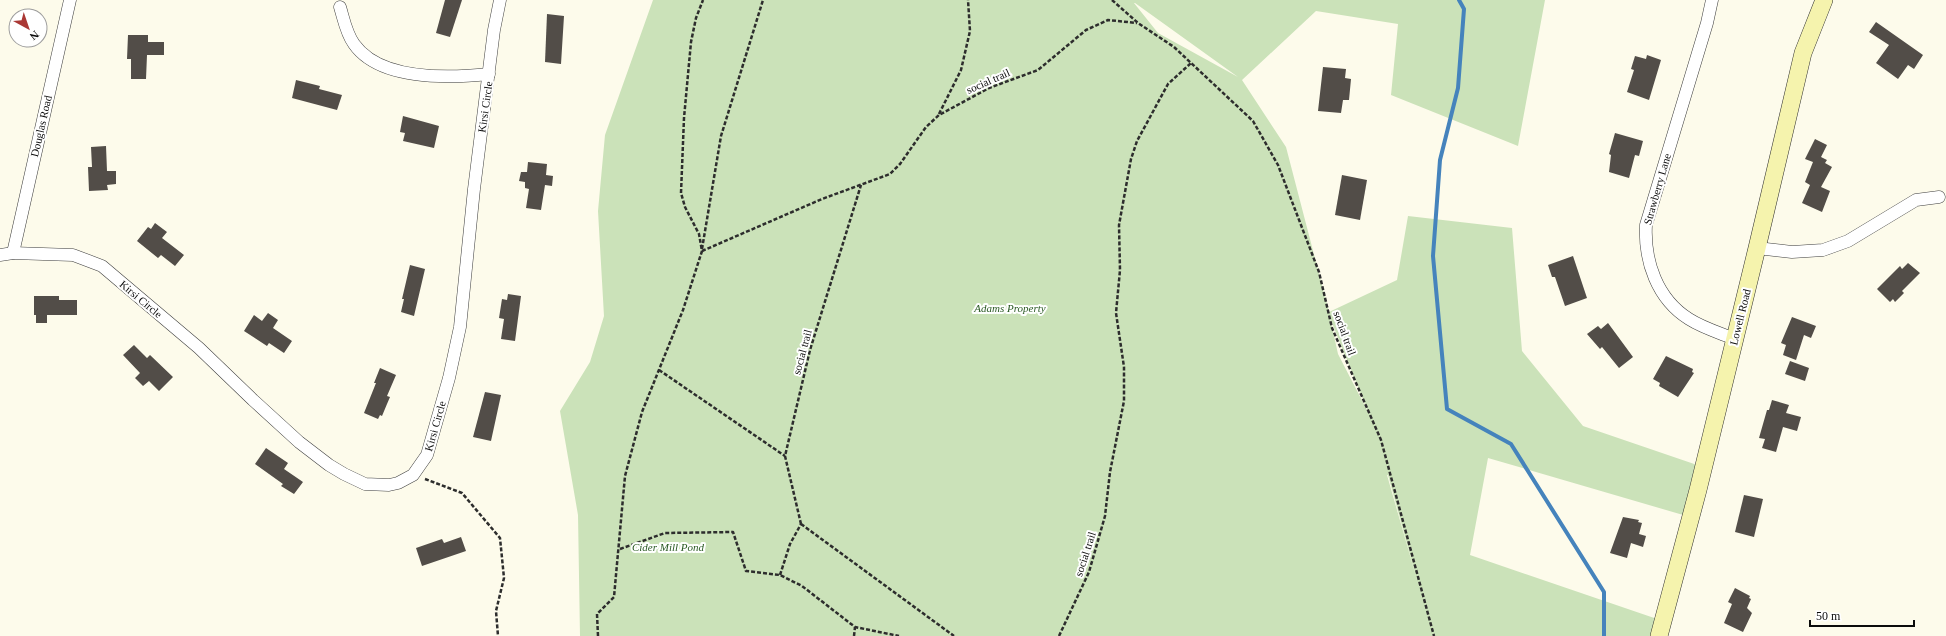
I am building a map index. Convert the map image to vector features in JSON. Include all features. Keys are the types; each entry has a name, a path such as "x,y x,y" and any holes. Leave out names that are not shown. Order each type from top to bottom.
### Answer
{"street":[{"name":"Douglas Road","path":"13,253 70,0"},
{"name":"Kirsi Circle","path":"0,256 13,253 73,255 102,266 199,348 299,442 329,465 365,484 389,485 398,483 413,475 427,455 449,378 460,327 474,189 500,0"},
{"name":"Strawberry Lane","path":"1712,0 1707,23 1646,225 1646,248 1647,258 1655,278 1664,294 1676,309 1698,324 1735,339"},
{"name":"Lowell Road","path":"1659,636 1735,339 1802,53 1824,0"},
{"path":"340,7 347,32 354,45 376,64 404,72 432,75 453,76 489,74"},
{"path":"1757,248 1792,252 1823,250 1848,241 1916,200 1939,197"}],"path":[{"path":"702,251 699,234 685,206 682,193 684,118 691,42 696,18 703,0"},
{"path":"598,636 597,614 614,597 620,549 625,476 642,412 683,310 702,251 721,136 763,0"},
{"path":"939,115 961,70 970,31 968,0"},
{"name":"social trail","path":"1112,0 1138,23 1174,47 1253,121 1278,165 1319,272 1332,328 1381,440 1434,636"},
{"name":"social trail","path":"702,251 822,199 890,174 900,164 926,127 939,115 989,88 1038,70 1086,30 1108,20 1138,23"},
{"name":"social trail","path":"1059,636 1088,572 1105,516 1110,472 1124,401 1124,367 1116,313 1120,270 1119,225 1132,159 1137,141 1168,84 1191,63"},
{"name":"social trail","path":"802,524 786,456 810,350 861,184"},
{"path":"659,370 786,456"},
{"path":"413,475 462,493 500,538 504,578 496,611 498,636"},
{"path":"780,576 790,544 802,524 954,636"},
{"path":"620,549 665,533 733,532 746,571 780,576 802,586 855,627 899,636"},
{"path":"854,636 855,627"}],"green space":[{"name":"Adams Property","path":"653,0 1545,0 1518,146 1391,95 1398,24 1316,11 1242,80 1286,147 1329,312 1397,280 1408,216 1512,228 1522,351 1583,426 1703,467 1690,517 1488,458 1470,555 1663,621 1656,636 580,636 578,515 560,411 590,362 604,316 598,211 605,135","holes":["1135,3 1238,77 1158,33","1330,318 1369,414 1338,354","1387,475 1388,475 1419,587"]}],"building":[{"path":"445,0 462,0 450,37 436,33"},
{"path":"547,14 564,16 561,64 545,62"},
{"path":"1876,22 1923,55 1914,69 1908,65 1898,79 1876,63 1889,45 1869,32"},
{"path":"128,35 148,35 148,42 164,42 164,55 147,55 146,79 131,79 131,59 127,59"},
{"path":"1647,55 1661,60 1649,100 1627,92 1634,70 1631,69 1635,56 1646,59"},
{"path":"1323,67 1346,69 1345,78 1351,79 1349,100 1343,100 1341,113 1318,111"},
{"path":"296,80 320,86 319,89 342,95 337,110 292,98"},
{"path":"403,116 439,126 434,148 403,141 405,133 400,132"},
{"path":"1615,133 1643,141 1639,156 1635,155 1629,178 1609,172 1611,155 1609,154"},
{"path":"1815,139 1827,145 1821,157 1827,160 1825,163 1832,167 1821,187 1830,191 1822,212 1802,203 1810,185 1805,182 1813,162 1805,159"},
{"path":"106,146 107,171 116,171 116,184 107,185 108,190 89,191 88,167 92,167 91,147"},
{"path":"528,162 547,164 546,175 553,176 552,186 545,185 541,210 526,208 529,189 525,188 525,182 519,181 521,172 527,172"},
{"path":"1342,175 1367,180 1360,220 1335,215"},
{"path":"155,223 167,232 162,238 184,255 175,266 161,255 158,258 137,241 148,227 151,229"},
{"path":"1573,256 1587,298 1565,306 1555,277 1552,277 1548,265"},
{"path":"1908,263 1920,273 1902,291 1904,293 1895,302 1893,299 1890,302 1877,289 1900,266 1902,269"},
{"path":"410,265 425,269 414,316 401,312 404,299 402,299"},
{"path":"508,294 521,296 515,341 501,339 504,319 499,318 502,299 507,300"},
{"path":"34,296 59,296 59,300 77,300 77,315 47,315 47,323 36,323 36,315 34,315"},
{"path":"268,313 278,320 273,328 292,341 284,353 269,343 267,346 244,331 254,315 262,321"},
{"path":"1792,317 1816,326 1811,338 1804,335 1796,360 1783,355 1786,345 1781,343"},
{"path":"1608,323 1633,357 1619,368 1602,347 1600,349 1587,334 1598,326 1601,329"},
{"path":"134,345 147,358 150,355 173,377 159,391 149,381 143,386 135,378 140,373 123,355"},
{"path":"1666,356 1693,369 1692,372 1694,373 1678,397 1659,386 1660,383 1653,379"},
{"path":"1790,361 1809,368 1805,381 1785,374"},
{"path":"380,368 396,375 387,396 390,397 382,416 380,415 378,419 364,413 376,383 374,383"},
{"path":"485,392 501,395 491,441 473,437"},
{"path":"1772,400 1789,405 1786,413 1801,417 1797,431 1783,427 1776,452 1762,448 1765,439 1759,438 1767,410 1769,410"},
{"path":"266,448 288,463 284,469 303,482 294,494 281,486 283,484 255,464"},
{"path":"1744,495 1763,499 1754,537 1735,532"},
{"path":"1623,517 1639,520 1638,522 1642,523 1639,534 1646,536 1643,547 1631,543 1627,558 1610,553"},
{"path":"461,537 466,551 422,566 416,548 442,539 444,543"},
{"path":"1735,588 1750,596 1749,598 1751,599 1747,608 1752,613 1743,632 1724,623 1732,604 1728,602"}],"waterway":[{"path":"1459,0 1464,9 1458,88 1440,160 1433,256 1447,409 1511,444 1604,592 1604,636"}],"park label":[{"name":"Cider Mill Pond","path":"668,547"}]}
